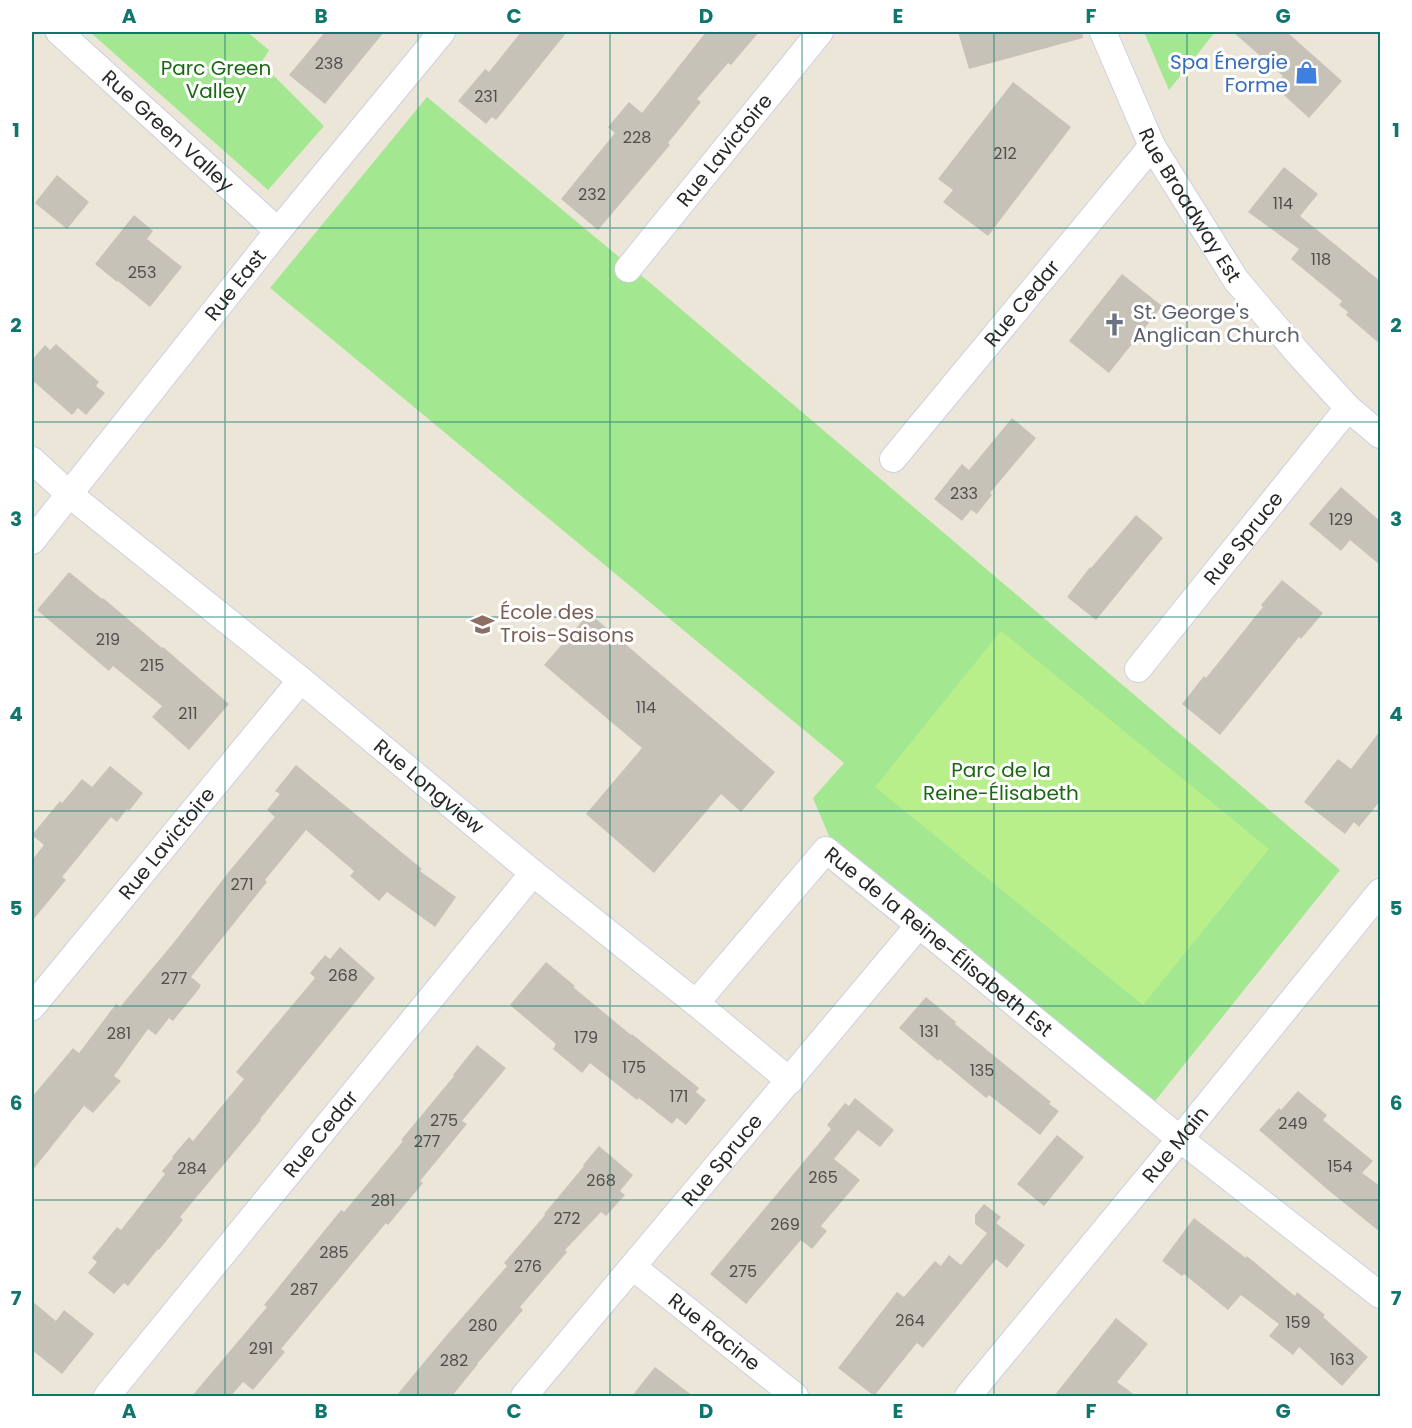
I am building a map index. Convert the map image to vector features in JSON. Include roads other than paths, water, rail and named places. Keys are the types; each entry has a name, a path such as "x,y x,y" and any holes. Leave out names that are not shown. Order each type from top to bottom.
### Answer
{"street":[{"name":"Rue Green Valley","path":"59,32 278,231"},
{"name":"Rue East","path":"32,541 278,231 442,32"},
{"name":"Rue Lavictoire","path":"628,269 820,32"},
{"name":"Rue Broadway Est","path":"1103,32 1152,146 1236,280 1348,408 1380,435"},
{"name":"Rue Cedar","path":"893,459 1152,146"},
{"name":"Rue Spruce","path":"1138,669 1348,408"},
{"name":"Rue Longview","path":"32,460 69,494 301,680 533,873 790,1081"},
{"name":"Rue Lavictoire","path":"32,1007 301,680"},
{"name":"Rue de la Reine-Élisabeth Est","path":"696,1003 826,850 1180,1139 1380,1295"},
{"name":"Rue Cedar","path":"107,1396 533,873"},
{"name":"Rue Main","path":"968,1396 1380,892"},
{"name":"Rue Spruce","path":"524,1396 919,925"},
{"name":"Rue Racine","path":"633,1267 795,1396"}],"place":[{"name":"Spa Énergie Forme","path":"1306,73"},
{"name":"St. George's Anglican Church","path":"1115,324"},
{"name":"École des Trois-Saisons","path":"482,624"}],"park label":[{"name":"Parc Green Valley","path":"216,80"},
{"name":"Parc de la Reine-Élisabeth","path":"1001,782"}]}
